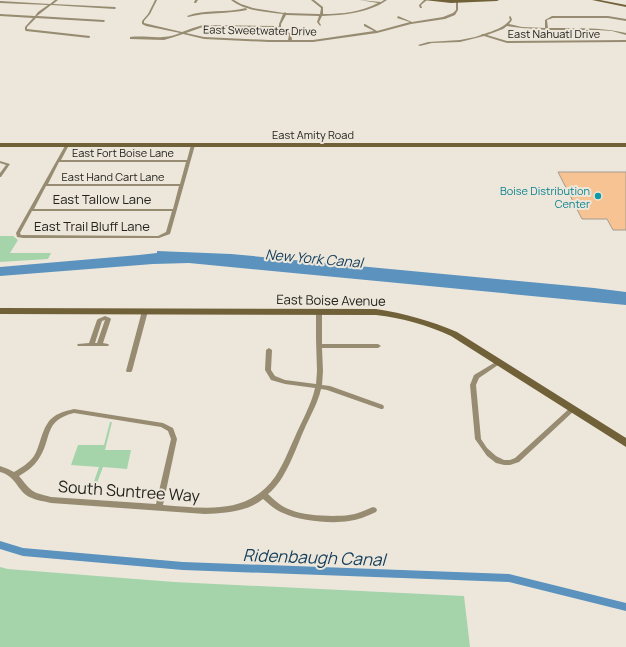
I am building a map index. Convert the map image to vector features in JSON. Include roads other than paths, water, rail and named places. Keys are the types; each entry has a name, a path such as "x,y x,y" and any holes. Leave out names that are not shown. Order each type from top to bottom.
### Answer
{"street":[{"path":"56,0 36,17 26,27 26,30 89,36"},
{"name":"East Sweetwater Drive","path":"156,0 149,14 143,21 143,24 214,39 290,41 331,39 377,32 411,23 444,18 454,14 457,10 457,2"},
{"path":"232,0 239,6 247,9 321,15 344,14 381,3 386,0"},
{"path":"312,0 322,8 318,22 320,25"},
{"path":"360,0 381,3"},
{"path":"421,7 420,5 426,0 457,2 496,0"},
{"path":"594,0 626,6"},
{"path":"0,2 50,6 115,8"},
{"path":"188,16 198,14 227,13 247,9"},
{"path":"280,27 286,13"},
{"path":"0,15 104,21"},
{"path":"398,17 411,23"},
{"path":"507,25 510,17"},
{"path":"547,29 546,20 552,17 608,17 626,20"},
{"path":"365,25 377,32"},
{"path":"420,45 426,42 461,41 482,35 507,25 525,29 606,29 626,34"},
{"path":"131,38 160,39 203,26 243,26 280,27 288,33 290,41"},
{"name":"East Nahuatl Drive","path":"482,35 507,42 626,41"},
{"name":"East Amity Road","path":"0,145 626,145"},
{"path":"31,210 67,145"},
{"path":"174,210 193,145"},
{"name":"East Fort Boise Lane","path":"58,162 188,161"},
{"path":"0,162 8,163 0,176"},
{"name":"East Hand Cart Lane","path":"45,184 181,185"},
{"name":"East Tallow Lane","path":"31,210 174,210"},
{"name":"East Trail Bluff Lane","path":"31,210 18,233 19,236 165,236 168,233 174,210"},
{"name":"East Boise Avenue","path":"0,311 106,315 145,311 376,312 409,317 432,324 454,334 626,443"},
{"path":"129,371 145,311"},
{"path":"319,312 319,386"},
{"path":"91,346 100,320 106,315 108,319 99,346"},
{"path":"80,345 106,346"},
{"path":"319,346 378,346"},
{"path":"269,350 268,370 273,378 286,382 328,388 381,407"},
{"path":"499,362 476,377 473,394 478,439 493,458 503,463 517,460 573,409"},
{"name":"South Suntree Way","path":"0,469 15,475 29,492 38,497 51,500 206,511 228,510 246,505 264,495 274,486 291,453 319,386"},
{"path":"15,475 34,461 38,455 49,424 60,415 74,411 163,425 171,430 174,439 159,508"},
{"path":"264,495 277,506 289,513 306,516 348,518 362,515 374,510"}],"water":[{"path":"157,251 231,254 594,288 626,292 626,305 189,263 153,264 0,276 0,267 139,255 157,253"}],"waterway":[{"name":"Ridenbaugh Canal","path":"0,545 23,552 183,566 509,578 626,607"}],"place":[{"name":"Boise Distribution Center","path":"598,196"}],"water label":[{"name":"New York Canal","path":"314,258"}]}
